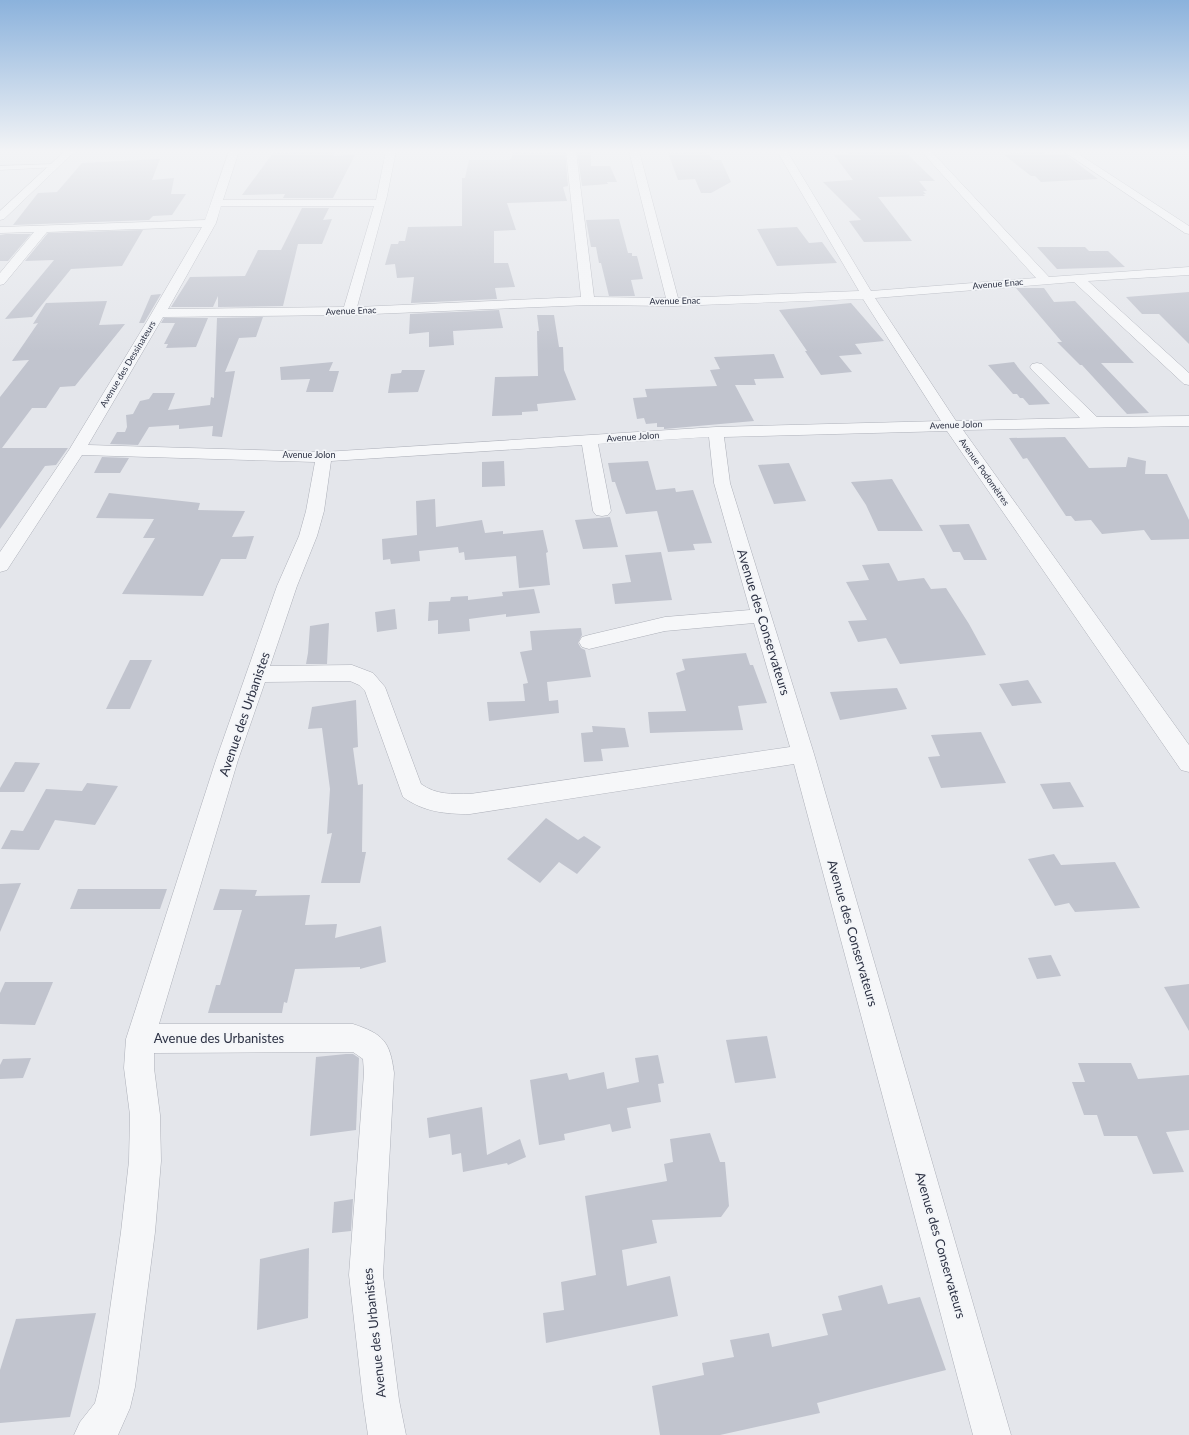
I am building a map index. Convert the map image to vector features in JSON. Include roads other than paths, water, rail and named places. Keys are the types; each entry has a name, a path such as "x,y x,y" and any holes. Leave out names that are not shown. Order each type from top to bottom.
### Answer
{"street":[{"name":"Avenue des Dessinateurs","path":"0,566 77,450 159,313 212,218"},
{"path":"349,312 376,218"},
{"path":"579,218 588,302"},
{"path":"651,218 673,302"},
{"name":"Avenue Podomètres","path":"822,218 867,295 952,426 1189,763"},
{"path":"988,218 1045,280"},
{"path":"1171,218 1189,230"},
{"path":"0,230 210,223"},
{"path":"0,281 43,229"},
{"name":"Avenue Enac","path":"159,313 349,312 588,302 673,302 867,295 1045,280 1189,271"},
{"path":"1077,278 1189,382"},
{"path":"1037,367 1093,422"},
{"name":"Avenue Jolon","path":"77,450 324,456 716,432 1093,422 1189,421"},
{"name":"Avenue des Conservateurs","path":"716,432 722,483 803,754 992,1435"},
{"path":"589,440 602,511"},
{"name":"Avenue des Urbanistes","path":"324,456 315,511 308,536 287,586 228,760 140,1039 353,1038 366,1042 373,1048 378,1057 379,1073 366,1275 380,1400 387,1435"},
{"path":"589,642 665,624 762,616"},
{"path":"257,674 352,673 366,679 374,687 411,790 423,799 442,804 470,804 803,754"},
{"path":"93,1435 104,1424 112,1411 138,1232 145,1161 145,1115 139,1068 140,1039"}]}
